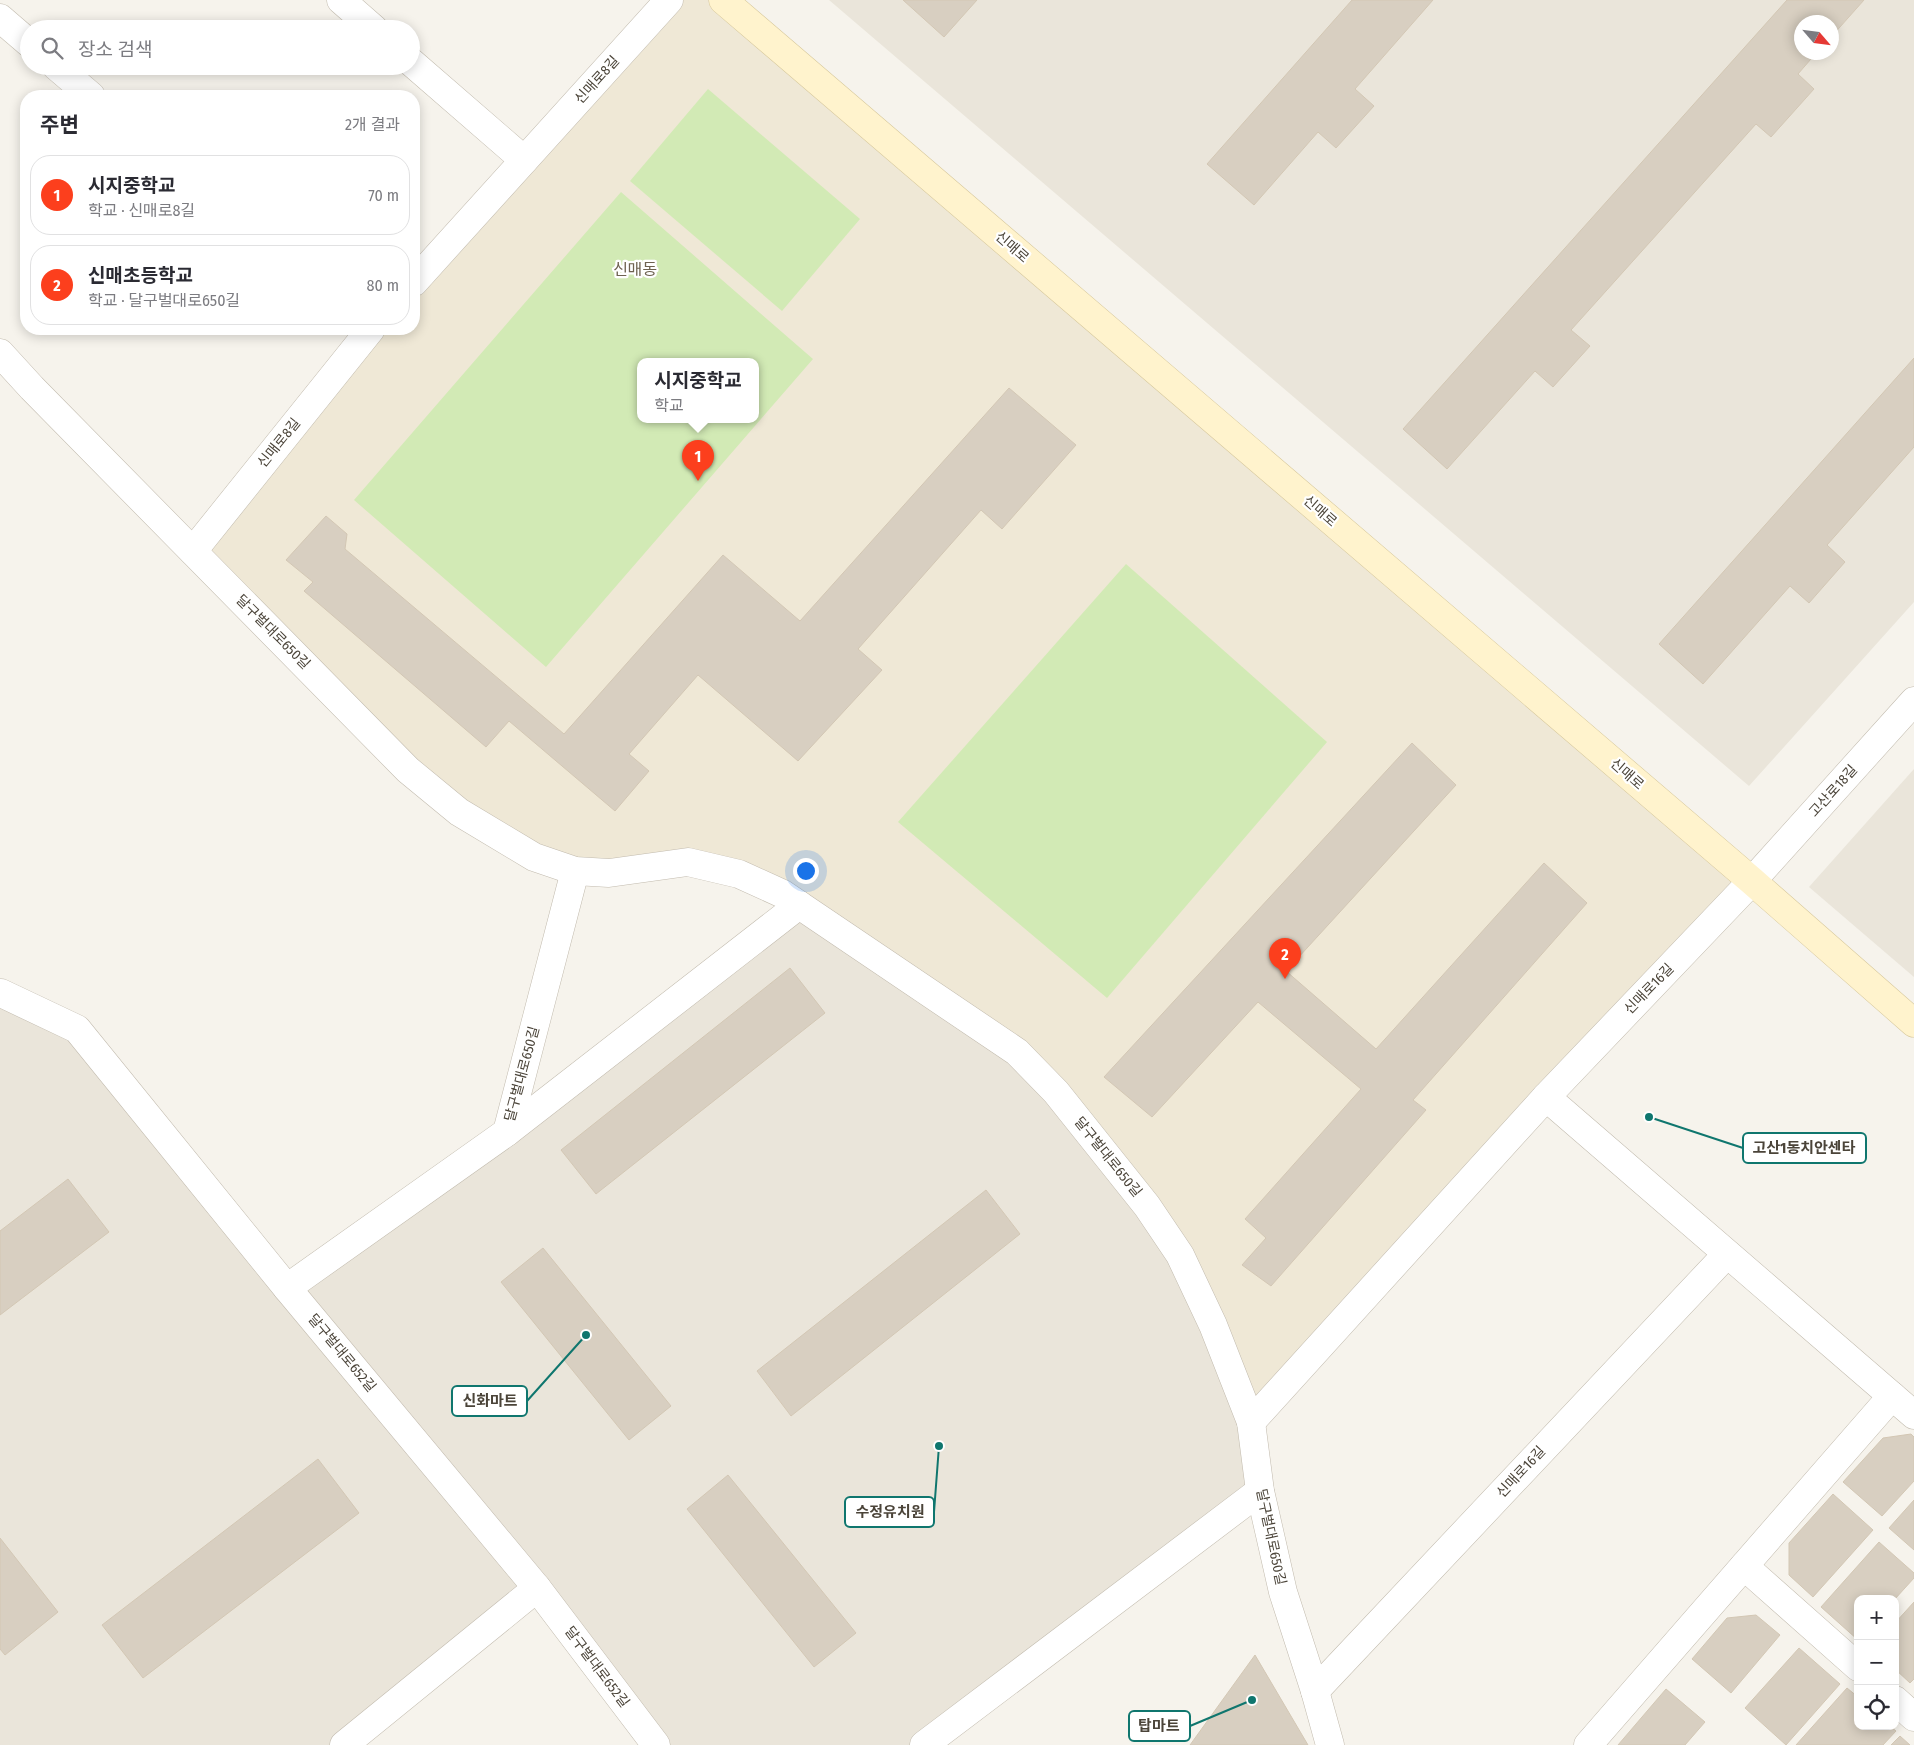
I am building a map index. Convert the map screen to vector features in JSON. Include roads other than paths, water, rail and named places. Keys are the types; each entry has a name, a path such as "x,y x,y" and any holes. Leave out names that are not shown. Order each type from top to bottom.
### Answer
{"street":[{"path":"341,0 364,20"},
{"name":"신매로8길","path":"420,275 669,0"},
{"name":"신매로","path":"723,0 1752,881 1914,1023"},
{"path":"0,18 20,35"},
{"path":"420,70 524,160"},
{"path":"66,75 84,90"},
{"name":"신매로8길","path":"193,551 362,335"},
{"name":"달구벌대로650길","path":"0,352 32,388 408,770 452,806 534,857 575,871 610,873 688,862 739,874 783,894 1017,1052 1056,1092 1147,1206 1180,1255 1213,1325 1252,1422 1260,1491 1283,1592 1315,1690 1330,1745"},
{"name":"고산로18길","path":"1752,881 1914,701"},
{"name":"달구벌대로650길","path":"287,1288 507,1132 575,871"},
{"name":"신매로16길","path":"1252,1422 1546,1097 1752,881"},
{"path":"507,1132 799,906"},
{"name":"달구벌대로652길","path":"0,993 77,1029 287,1288 537,1588 656,1745"},
{"path":"1546,1097 1914,1415"},
{"name":"신매로16길","path":"1315,1690 1728,1254"},
{"path":"1588,1745 1892,1396"},
{"path":"924,1745 1260,1491"},
{"path":"1744,1566 1854,1663"},
{"path":"344,1745 537,1588"},
{"path":"1899,1704 1914,1717"}],"place":[{"name":"시지중학교","path":"698,481"},
{"name":"신매초등학교","path":"1285,979"},
{"name":"고산1동치안센타","path":"1649,1117"},
{"name":"신화마트","path":"586,1335"},
{"name":"수정유치원","path":"939,1446"},
{"name":"탑마트","path":"1252,1700"}],"district":[{"name":"신매동","path":"635,269"}]}
